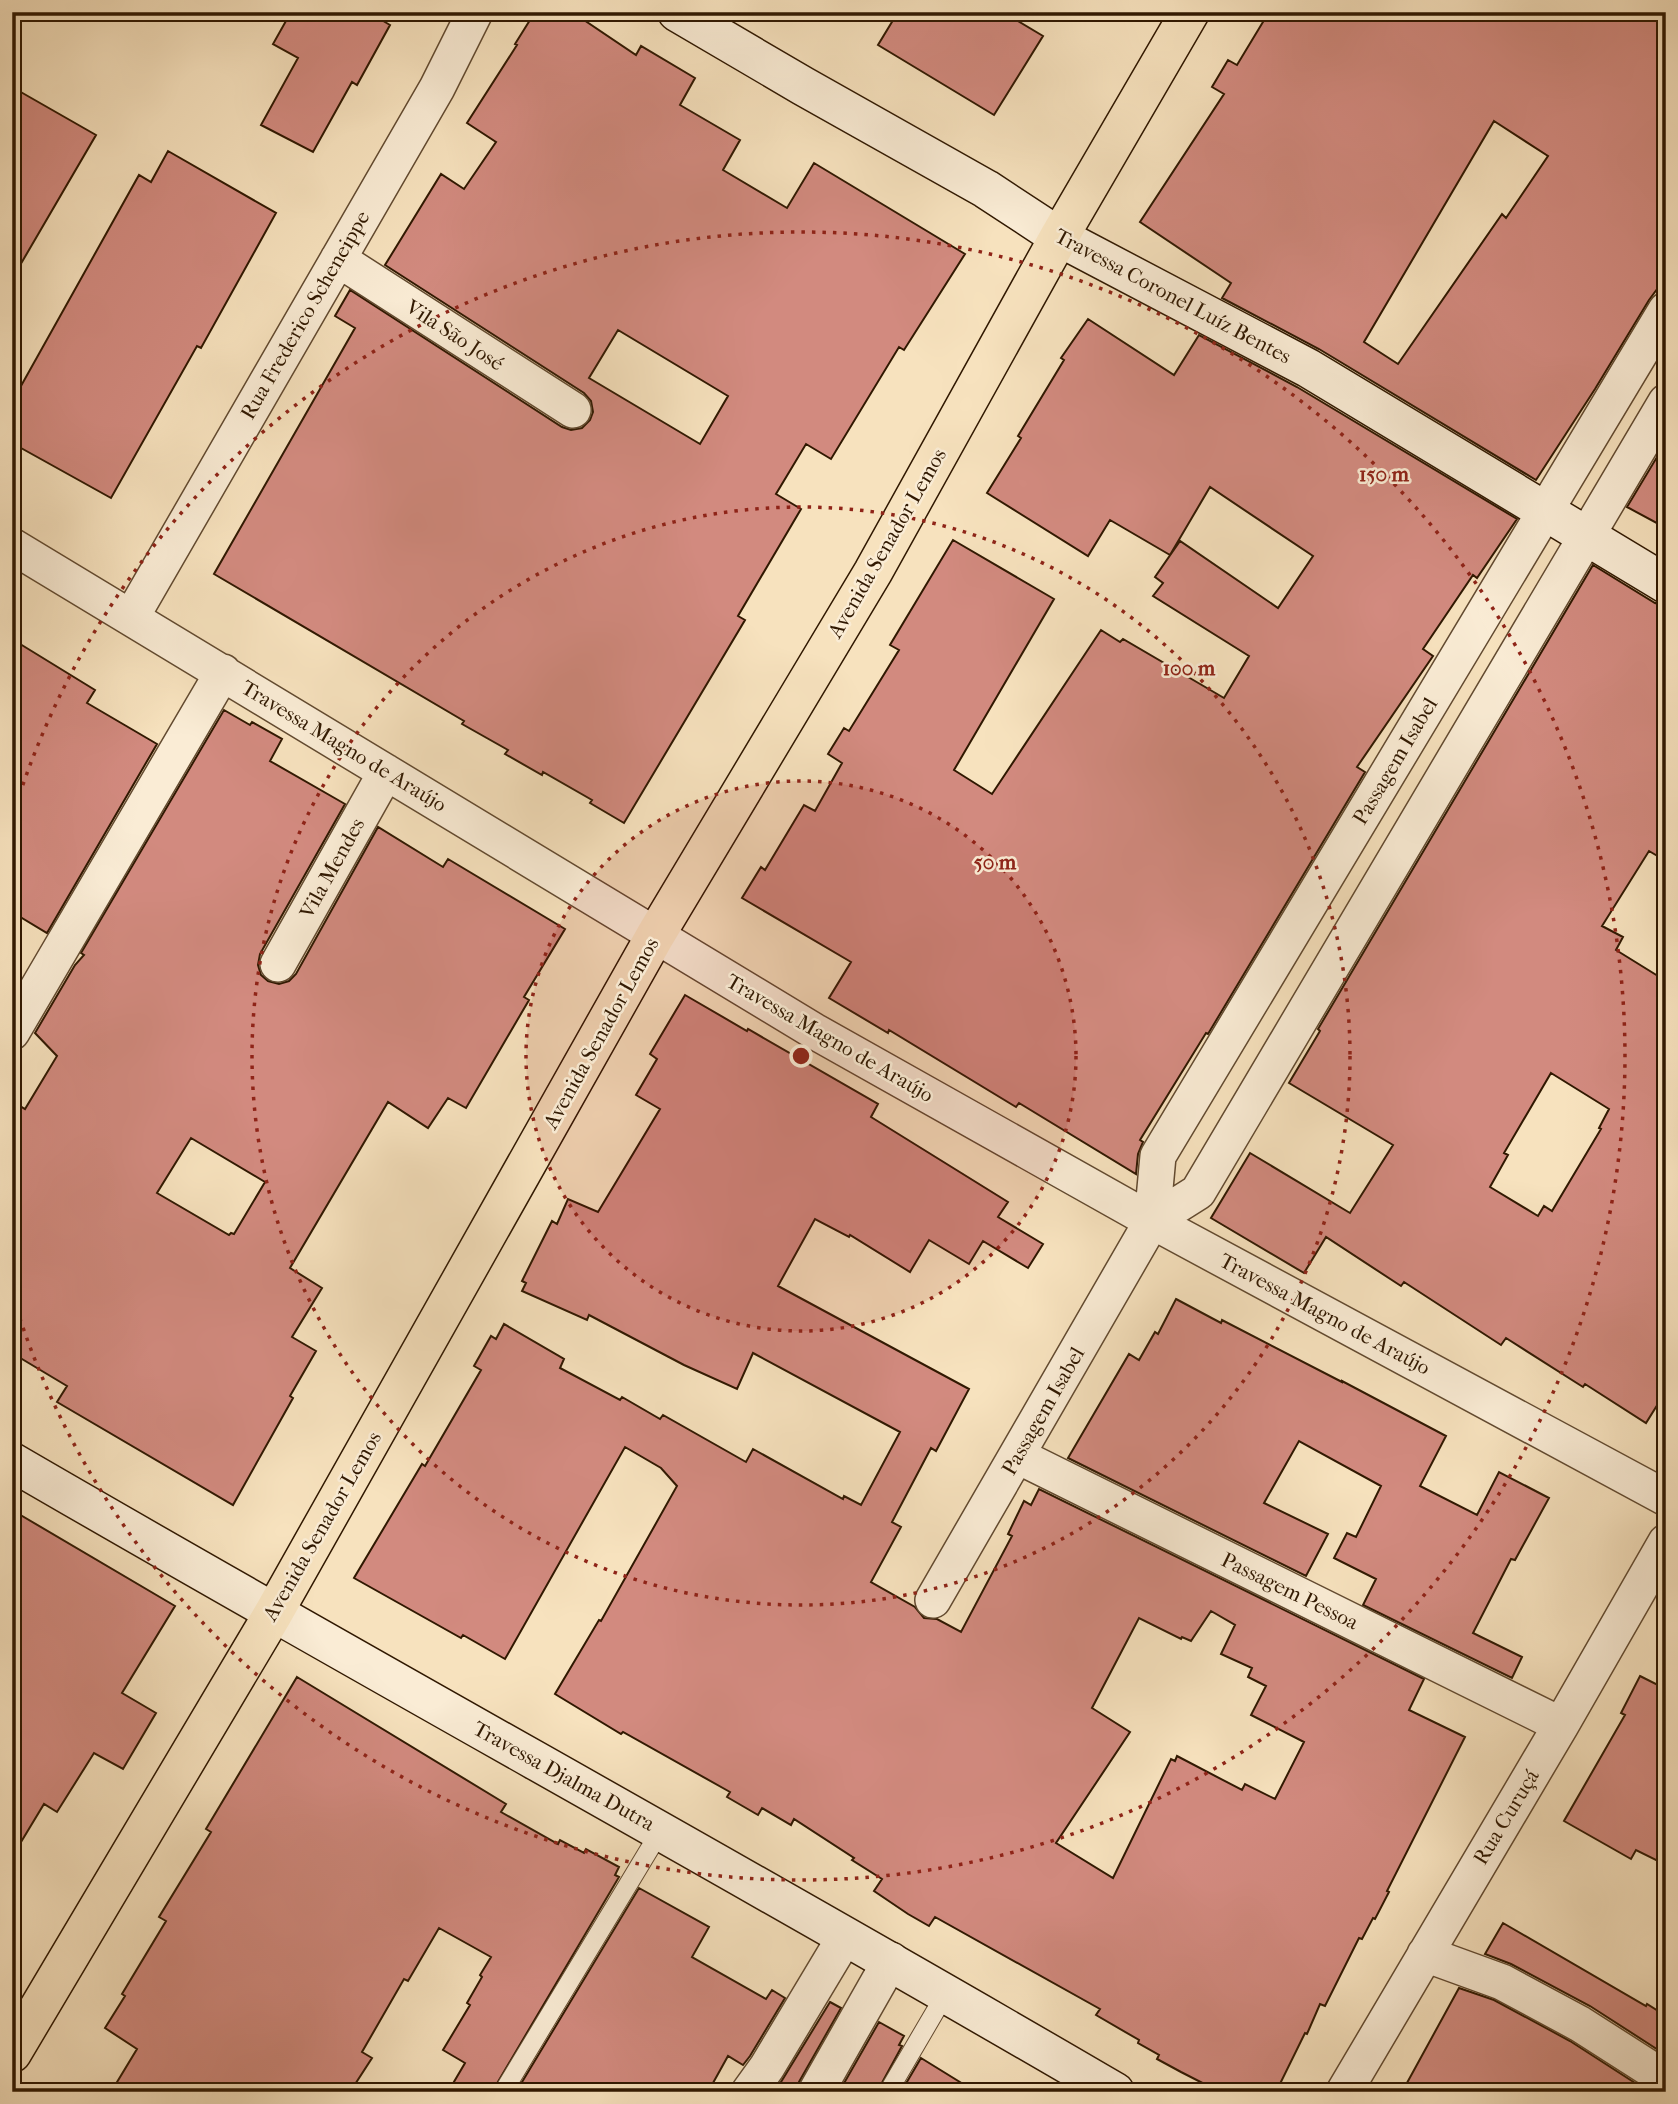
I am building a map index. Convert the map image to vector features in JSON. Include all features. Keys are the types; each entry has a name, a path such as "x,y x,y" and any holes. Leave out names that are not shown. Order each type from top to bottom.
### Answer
{"main road":[{"name":"Avenida Senador Lemos","path":"12,2053 273,1614 656,936 873,572 1059,237 1189,12"}],"street":[{"name":"Rua Frederico Scheneippe","path":"132,616 437,88 475,12"},
{"name":"Travessa Coronel Luíz Bentes","path":"677,12 986,189 1059,237 1307,368 1666,584"},
{"name":"Vila São José","path":"338,259 573,410"},
{"name":"Passagem Isabel","path":"933,1600 1152,1221 1158,1156 1666,310"},
{"name":"Passagem Isabel","path":"1152,1221 1198,1192 1666,402"},
{"name":"Travessa Magno de Araújo","path":"12,546 132,616 814,1031 1152,1221 1666,1498"},
{"path":"12,1032 223,672"},
{"name":"Vila Mendes","path":"278,964 386,772"},
{"name":"Passagem Pessoa","path":"1018,1456 1562,1725"},
{"name":"Travessa Djalma Dutra","path":"12,1462 273,1614 661,1830 845,1937 891,1960 1115,2092"},
{"name":"Rua Curuçá","path":"1344,2092 1562,1725 1666,1542"},
{"path":"749,2092 767,2067 845,1937"},
{"path":"1425,1954 1502,1982 1580,2024 1666,2079"},
{"path":"816,2092 891,1960"}],"lane":[{"path":"503,2092 661,1830"},
{"path":"888,2092 946,1993"}],"building":[{"path":"291,12 368,12 390,25 357,85 352,82 313,152 261,125 298,58 273,44"},
{"path":"535,12 572,12 636,55 641,46 695,78 680,105 740,140 723,170 787,208 814,163 965,254 904,350 899,347 831,459 806,444 776,494 801,509 738,616 745,620 624,823 590,803 592,800 505,754 508,750 462,724 464,721 214,574 355,328 335,316 350,290 562,427 571,430 582,428 590,420 593,412 591,401 584,393 385,265 441,174 464,189 496,142 467,123 517,45 515,44","holes":["618,330 728,396 700,444 589,378"]},
{"path":"898,12 1003,12 1043,36 994,115 878,45"},
{"path":"1269,12 1666,12 1666,277 1536,480 1319,349 1222,298 1231,283 1140,222 1224,94 1212,87 1228,60 1237,65","holes":["1494,121 1548,156 1506,218 1502,214 1398,364 1364,342"]},
{"path":"12,87 96,135 12,279"},
{"path":"168,151 276,213 201,348 197,346 111,498 12,443 12,402 139,175 151,182"},
{"path":"1088,319 1174,375 1199,335 1297,387 1517,519 1477,578 1473,575 1423,649 1433,656 1357,767 1365,772 1208,1034 1206,1033 1140,1140 1143,1142 1138,1154 1136,1174 1019,1103 1016,1107 889,1030 888,1033 829,998 851,962 742,898 761,867 765,870 804,805 815,811 842,763 828,754 844,728 849,731 899,650 890,645 953,540 1054,599 954,770 992,794 1101,630 1120,642 1123,639 1224,698 1249,656 1153,596 1163,583 1155,577 1180,541 1278,608 1313,556 1210,487 1170,555 1110,520 1088,556 987,493 1064,360 1061,358"},
{"path":"1666,442 1666,528 1627,507"},
{"path":"1593,565 1655,603 1666,606 1666,861 1649,851 1602,926 1623,937 1616,950 1666,981 1666,1391 1646,1423 1506,1338 1501,1345 1404,1282 1401,1286 1326,1237 1304,1273 1211,1218 1250,1153 1350,1213 1393,1145 1289,1083 1320,1031 1318,1029","holes":["1551,1073 1609,1109 1599,1128 1601,1129 1552,1211 1544,1206 1538,1216 1490,1187 1508,1155 1504,1153"]},
{"path":"12,639 95,690 87,703 157,744 47,933 12,912"},
{"path":"224,710 282,739 270,761 345,804 260,954 258,965 261,975 268,981 279,984 289,981 296,974 378,827 443,867 448,859 565,929 524,997 529,1000 466,1108 448,1098 428,1128 388,1102 290,1268 322,1288 292,1337 316,1351 233,1505 57,1402 67,1386 12,1353 12,1101 25,1109 57,1056 35,1033 75,965 84,955 81,953","holes":["191,1138 265,1182 234,1234 229,1235 157,1193"]},
{"path":"685,995 878,1104 871,1117 1008,1202 998,1217 1043,1244 1028,1268 983,1241 969,1264 929,1240 910,1272 850,1235 849,1237 815,1219 778,1286 969,1389 936,1451 931,1448 892,1522 901,1527 871,1582 915,1607 924,1618 937,1619 961,1632 1012,1536 1008,1534 1024,1501 1031,1505 1039,1489 1424,1679 1409,1710 1465,1737 1375,1919 1373,1918 1362,1939 1359,1938 1325,2006 1320,2004 1276,2092 1220,2092 1157,2059 1159,2055 1138,2043 1139,2040 1096,2015 1100,2009 935,1917 929,1926 908,1914 874,1891 882,1879 794,1819 791,1825 762,1808 758,1815 727,1797 730,1792 623,1732 621,1734 555,1694 599,1620 601,1621 677,1486 661,1468 625,1447 505,1659 463,1635 461,1638 354,1578 422,1464 425,1466 481,1370 474,1366 491,1336 496,1339 504,1324 564,1359 560,1368 620,1400 622,1397 660,1419 663,1415 746,1462 753,1449 843,1499 844,1496 861,1505 900,1432 753,1353 737,1389 684,1365 589,1315 587,1320 522,1291 526,1283 522,1281 552,1221 557,1224 568,1199 598,1212 660,1109 636,1095 657,1059 650,1054","holes":["1211,1611 1235,1625 1221,1654 1252,1668 1248,1677 1266,1686 1251,1715 1304,1742 1275,1799 1245,1784 1242,1790 1177,1756 1175,1761 1171,1759 1113,1878 1056,1843 1130,1732 1092,1708 1139,1618 1181,1639 1182,1637 1191,1641"]},
{"path":"1176,1299 1446,1436 1420,1486 1477,1515 1499,1472 1549,1498 1515,1560 1511,1559 1473,1633 1522,1657 1512,1678 1363,1605 1376,1579 1334,1558 1347,1533 1356,1537 1381,1486 1299,1441 1264,1503 1328,1534 1306,1576 1068,1458 1129,1354 1139,1360 1155,1332 1158,1334"},
{"path":"12,1510 175,1606 122,1693 156,1713 123,1769 94,1753 57,1812 44,1804 12,1857"},
{"path":"1640,1676 1666,1689 1666,1865 1636,1850 1631,1859 1564,1821 1625,1715 1621,1713"},
{"path":"297,1677 506,1804 501,1812 558,1844 560,1840 584,1853 586,1849 619,1867 615,1875 619,1877 492,2092 448,2092 465,2063 443,2050 470,2005 467,2003 491,1957 439,1928 408,1981 404,1979 362,2052 372,2058 350,2092 111,2092 137,2049 105,2028 166,1921 159,1917 211,1832 206,1829"},
{"path":"639,1888 709,1927 692,1957 766,1999 772,1990 785,1998 743,2065 728,2056 708,2092 516,2092"},
{"path":"1503,1923 1666,2016 1666,2055 1590,2006 1511,1964 1485,1954"},
{"path":"1459,1988 1494,2000 1570,2041 1649,2092 1402,2092"},
{"path":"830,2002 841,2008 796,2091 781,2082"},
{"path":"879,2022 904,2036 899,2045 902,2046 877,2092 839,2092"},
{"path":"921,2058 976,2092 901,2092"}]}
